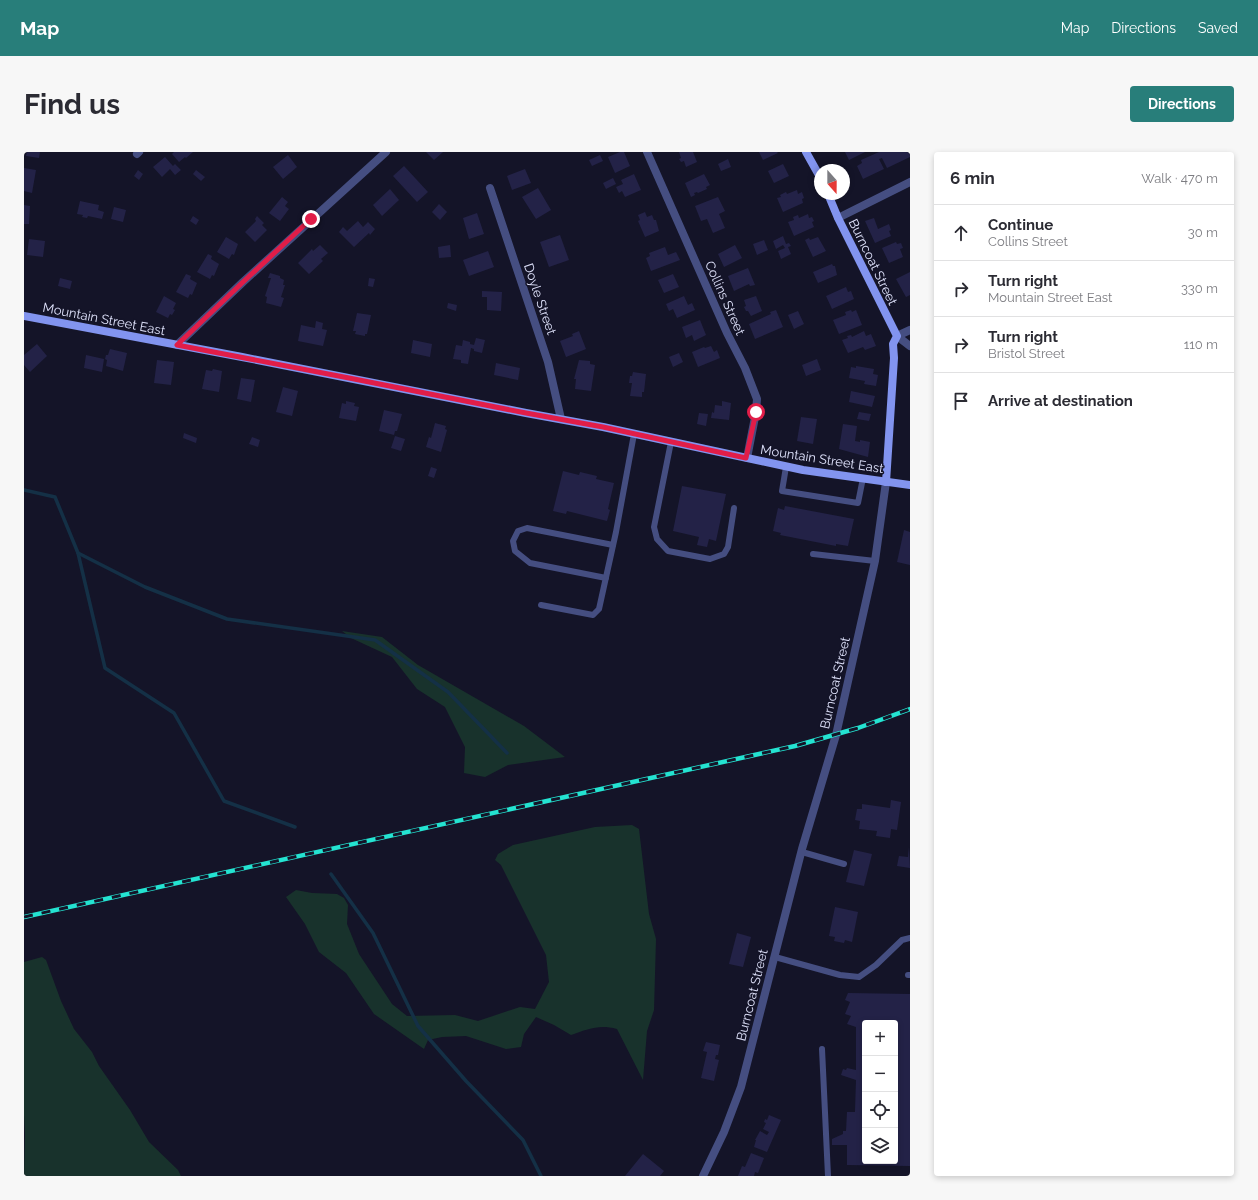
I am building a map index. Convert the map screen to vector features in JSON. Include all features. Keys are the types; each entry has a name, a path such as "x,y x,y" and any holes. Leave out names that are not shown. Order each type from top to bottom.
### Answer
{"main road":[{"path":"806,152 814,166"},
{"name":"Burncoat Street","path":"830,200 897,336 893,344 894,358 886,482"},
{"name":"Mountain Street East","path":"24,316 561,419 786,467 910,485"}],"street":[{"path":"177,345 243,282 386,152"},
{"name":"Collins Street","path":"647,152 727,332 745,368 757,399 756,412 746,458"},
{"path":"838,218 910,182"},
{"name":"Doyle Street","path":"490,188 548,362 561,419"},
{"path":"910,330 897,336 910,346"},
{"name":"Burncoat Street","path":"703,1176 741,1087 802,852 836,735 875,561 886,482"}],"lane":[{"path":"540,605 594,615 599,609 634,434"},
{"path":"671,442 654,527 657,539 668,551 710,559 724,554 728,547 734,508"},
{"path":"786,467 782,491 858,503 863,478"},
{"path":"606,578 530,563 515,551 513,541 518,531 527,528 613,544"},
{"path":"813,554 875,561"},
{"path":"802,852 844,864"},
{"path":"775,957 840,976 859,976 876,965 902,940 910,938"},
{"path":"822,1049 828,1176"}],"green space":[{"path":"342,631 382,637 418,665 524,726 565,757 508,765 485,777 464,773 465,747 445,707 417,689 392,657 351,638"},
{"path":"632,825 639,829 649,914 656,939 654,1010 647,1031 643,1080 617,1029 599,1027 571,1035 536,1017 524,1034 521,1047 506,1049 466,1036 442,1037 428,1040 424,1049 374,1014 346,973 319,952 305,924 286,897 296,890 312,893 337,894 344,898 348,905 347,924 359,954 392,1004 407,1016 455,1015 478,1021 520,1007 535,1009 549,982 546,955 501,865 495,860 498,854 513,845 595,827"},
{"path":"42,957 46,960 61,1001 74,1029 92,1052 99,1066 130,1110 149,1142 178,1170 181,1176 24,1176 24,962"}],"building":[{"path":"27,152 40,152 39,158 26,156"},
{"path":"174,152 193,152 179,162 172,154"},
{"path":"426,152 443,152 434,160"},
{"path":"624,152 630,166 615,173 608,157"},
{"path":"679,152 693,152 697,162 686,167 684,161 681,162 679,159 681,158"},
{"path":"759,152 777,152 778,153 763,160"},
{"path":"845,152 865,152 849,160"},
{"path":"879,152 910,152 910,157 887,168 882,158 879,159 884,169 863,179 857,166 862,163 861,160"},
{"path":"288,155 297,167 283,179 273,167"},
{"path":"600,155 603,161 592,166 589,160"},
{"path":"165,157 173,166 175,164 181,170 175,175 170,169 162,177 153,167"},
{"path":"728,159 731,167 721,171 718,164"},
{"path":"783,164 789,176 774,183 768,171"},
{"path":"404,166 428,192 417,202 393,176"},
{"path":"24,168 36,170 32,193 24,191"},
{"path":"525,169 531,183 512,190 507,176"},
{"path":"138,170 143,174 139,180 134,176"},
{"path":"196,170 205,177 201,181 193,174"},
{"path":"634,174 641,190 625,197 622,191 619,193 616,187 623,184 621,180"},
{"path":"704,174 710,185 706,187 707,189 694,193 695,195 691,197 685,183"},
{"path":"613,178 616,184 606,189 603,183"},
{"path":"538,188 551,210 536,219 522,197"},
{"path":"390,189 399,200 382,216 373,205"},
{"path":"797,190 798,194 802,192 804,198 802,199 803,203 783,212 777,198 781,197 780,195 786,192 787,194"},
{"path":"282,197 288,202 285,206 289,209 280,221 269,213"},
{"path":"718,197 725,211 719,214 725,228 713,233 707,219 701,221 695,206"},
{"path":"80,201 99,205 98,210 104,212 102,219 88,216 87,218 82,217 83,215 77,214"},
{"path":"439,204 447,212 440,220 432,212"},
{"path":"24,205 30,206 29,224 24,224"},
{"path":"114,207 126,210 123,222 111,219"},
{"path":"645,212 647,217 652,215 654,220 656,220 659,231 645,237 638,221 640,220 638,215"},
{"path":"477,213 484,234 469,239 463,218"},
{"path":"808,214 809,218 812,217 814,221 812,222 814,227 794,236 788,222 794,220 793,217 798,215 799,218"},
{"path":"193,216 199,220 196,225 190,221"},
{"path":"257,216 264,223 262,225 267,230 255,242 245,232 256,221 255,219"},
{"path":"874,218 878,229 889,224 891,230 889,231 891,236 875,243 865,221"},
{"path":"358,221 363,227 368,222 375,229 370,235 369,233 354,247 339,232 343,227 347,231"},
{"path":"560,235 569,260 549,267 540,242"},
{"path":"783,236 786,244 789,243 791,246 788,247 791,254 781,259 778,251 785,248 783,245 776,249 773,241"},
{"path":"226,237 238,244 234,255 232,254 229,259 217,252"},
{"path":"818,237 826,251 813,257 805,240"},
{"path":"29,239 45,241 43,257 27,255"},
{"path":"764,240 768,250 757,255 753,244"},
{"path":"896,242 897,244 901,243 903,248 900,249 903,257 889,263 882,248"},
{"path":"320,245 328,253 321,259 323,261 309,274 298,263 312,249 313,251"},
{"path":"450,245 451,257 439,258 438,247"},
{"path":"735,245 742,258 724,267 718,254"},
{"path":"665,247 668,255 676,252 680,260 651,271 646,258 650,256 649,253"},
{"path":"488,251 494,267 469,276 463,260"},
{"path":"208,254 212,256 211,259 219,264 214,276 212,275 210,279 197,272"},
{"path":"832,264 835,266 837,275 818,283 813,272"},
{"path":"748,268 755,285 750,286 749,284 734,291 728,276"},
{"path":"910,272 910,295 906,297 896,279"},
{"path":"270,273 280,276 280,278 284,280 283,285 285,285 281,297 284,298 281,307 266,303 267,297 265,296 271,278 268,278"},
{"path":"186,274 191,276 190,279 197,283 192,295 190,294 188,298 176,292"},
{"path":"673,274 679,287 664,293 658,280"},
{"path":"60,278 72,281 70,289 58,286"},
{"path":"369,278 375,279 373,287 368,286"},
{"path":"846,287 848,292 851,291 854,299 832,309 826,296"},
{"path":"482,291 502,292 501,311 487,310 487,297 482,297"},
{"path":"164,296 176,303 173,309 175,310 168,318 156,312"},
{"path":"684,296 688,305 692,303 695,310 677,318 673,309 669,311 666,304"},
{"path":"756,296 762,311 751,316 744,307 746,306 744,300"},
{"path":"448,303 457,305 456,311 447,308"},
{"path":"776,310 783,327 755,339 749,324 771,314 770,312"},
{"path":"851,310 852,312 856,310 862,325 839,334 833,320 846,315 845,312"},
{"path":"798,311 804,324 794,329 788,315"},
{"path":"357,313 371,315 367,334 365,334 365,336 355,334 356,331 353,331"},
{"path":"700,320 706,335 694,341 692,335 686,338 682,327"},
{"path":"316,321 323,323 322,329 327,330 323,346 298,341 301,325 315,328"},
{"path":"579,331 586,349 566,357 560,341 573,336 572,334"},
{"path":"864,331 866,336 871,334 876,346 865,350 863,347 848,353 842,340 848,338 847,336 851,335 852,337"},
{"path":"476,338 485,340 482,353 474,351 474,349 471,348 468,364 461,363 461,360 453,359 456,345 462,346 463,340 474,345"},
{"path":"413,340 432,344 430,357 411,353"},
{"path":"37,344 47,356 30,372 24,365 24,355"},
{"path":"711,346 714,352 717,350 720,358 698,367 692,352"},
{"path":"110,349 127,353 123,371 106,366 107,360 105,359"},
{"path":"679,353 683,362 673,367 669,357"},
{"path":"86,355 104,359 102,372 84,368"},
{"path":"817,359 821,370 806,376 802,365"},
{"path":"157,360 174,362 171,385 154,383"},
{"path":"579,360 590,361 590,364 595,365 591,391 575,389 576,379 574,379"},
{"path":"496,363 520,368 518,380 494,375"},
{"path":"856,366 874,369 873,374 878,375 876,386 864,384 865,381 849,378 851,367 856,368"},
{"path":"213,369 222,371 219,392 202,389 206,370 212,371"},
{"path":"633,372 646,374 642,397 630,396 632,383 629,383 630,376 632,376"},
{"path":"241,378 255,380 251,402 237,399"},
{"path":"283,387 298,391 292,416 276,412"},
{"path":"851,391 875,396 872,407 849,402"},
{"path":"346,401 355,403 354,406 359,407 356,421 339,418 342,403 346,404"},
{"path":"722,401 731,403 729,420 711,418 712,412 714,413 715,405 722,406"},
{"path":"384,410 402,414 397,431 395,431 394,435 379,431"},
{"path":"859,412 871,414 869,421 857,419"},
{"path":"699,413 708,414 706,426 697,424"},
{"path":"801,417 817,419 813,444 797,441"},
{"path":"435,423 446,426 445,429 447,430 441,452 426,447 429,437 431,438"},
{"path":"843,424 857,426 855,441 860,442 860,440 870,442 868,457 839,449"},
{"path":"184,433 197,438 196,443 183,438"},
{"path":"395,436 405,439 401,451 391,448"},
{"path":"252,437 260,440 258,447 249,444"},
{"path":"431,467 437,469 434,478 428,476"},
{"path":"563,471 579,475 580,472 597,476 596,479 614,483 607,521 567,511 566,514 553,511"},
{"path":"682,486 726,494 716,541 709,539 707,547 697,545 699,537 673,531"},
{"path":"785,506 854,519 848,546 836,544 836,546 780,535 781,533 773,531 778,508 784,510"},
{"path":"904,530 910,532 910,565 897,562"},
{"path":"891,800 901,802 897,830 891,829 890,838 876,836 877,831 859,829 860,821 855,820 857,809 862,809 862,804 890,808"},
{"path":"909,847 910,868 897,866 899,856 908,857"},
{"path":"854,850 872,854 864,886 846,882"},
{"path":"835,907 858,912 852,942 845,940 844,943 834,941 835,937 829,936"},
{"path":"737,933 751,937 743,967 729,964"},
{"path":"848,993 910,994 910,1166 847,1165 847,1145 832,1145 832,1139 843,1134 843,1131 846,1131 847,1112 855,1112 856,1080 841,1075 843,1069 846,1070 847,1068 856,1070 856,1027 847,1024 851,1016 845,1014 850,1002 845,1000"},
{"path":"706,1042 720,1045 718,1055 716,1055 715,1059 719,1060 714,1081 701,1078 707,1052 703,1051"},
{"path":"769,1115 781,1120 767,1152 754,1147 755,1140 760,1131 767,1135 769,1132 763,1129 766,1123 764,1122 765,1119 767,1120"},
{"path":"751,1153 764,1158 758,1173 755,1172 754,1176 738,1176 742,1166 745,1167"},
{"path":"643,1154 664,1171 660,1176 625,1176"}],"waterway":[{"path":"24,490 55,497 78,553 105,668 174,713 224,801 295,827"},
{"path":"78,553 145,587 227,619 375,640 448,692 507,753"},
{"path":"331,874 373,933 418,1026 466,1081 523,1140 541,1176"}],"railway":[{"path":"24,917 795,746 858,728 910,709"}],"route":[{"path":"311,219 177,345 603,427 746,458 756,412"}]}
